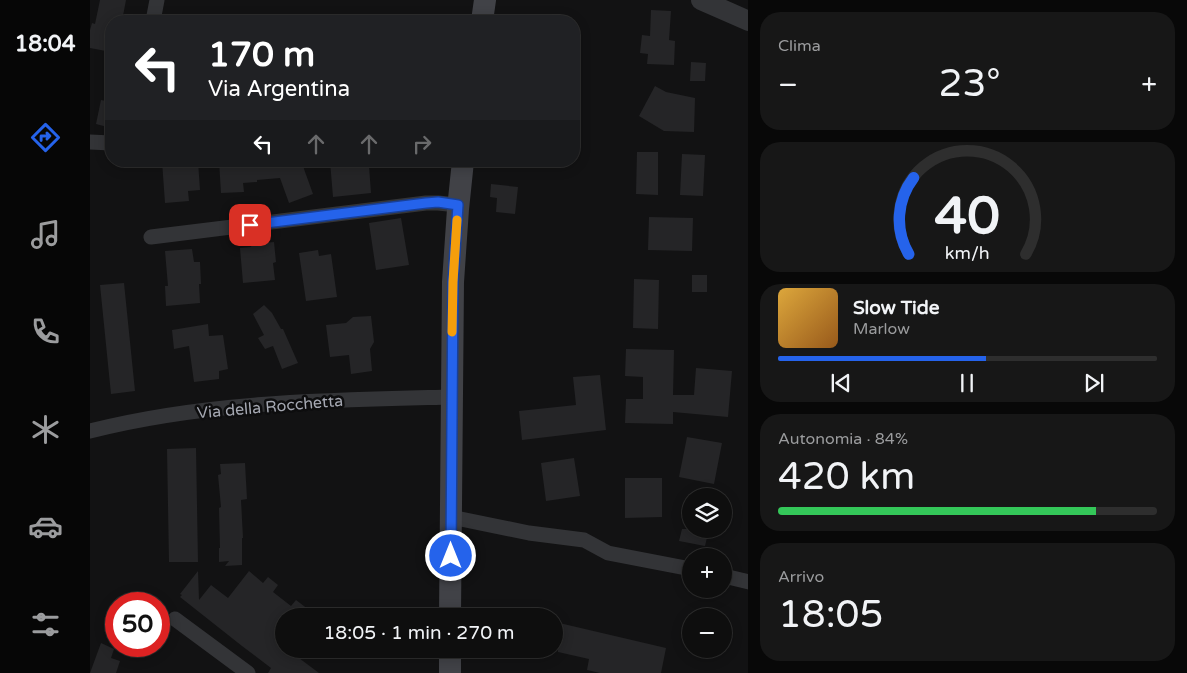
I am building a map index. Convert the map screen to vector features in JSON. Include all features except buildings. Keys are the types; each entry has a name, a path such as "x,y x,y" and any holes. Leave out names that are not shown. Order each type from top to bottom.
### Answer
{"main road":[{"path":"483,15 485,0"},
{"path":"450,608 453,282 458,205 463,167"},
{"path":"450,658 450,673"}],"street":[{"path":"154,15 157,0"},
{"path":"701,0 748,21"},
{"path":"90,142 105,143"},
{"path":"150,237 426,203 438,202 458,205"},
{"name":"Via della Rocchetta","path":"90,431 152,418 252,405 348,399 452,397"},
{"path":"451,517 529,533 584,540 608,553 682,567"},
{"path":"732,578 748,582"},
{"path":"175,619 248,673"}],"slow traffic":[{"path":"452,332 457,220"}],"route":[{"path":"250,225 426,203 438,202 458,205 453,282 451,556"}]}
